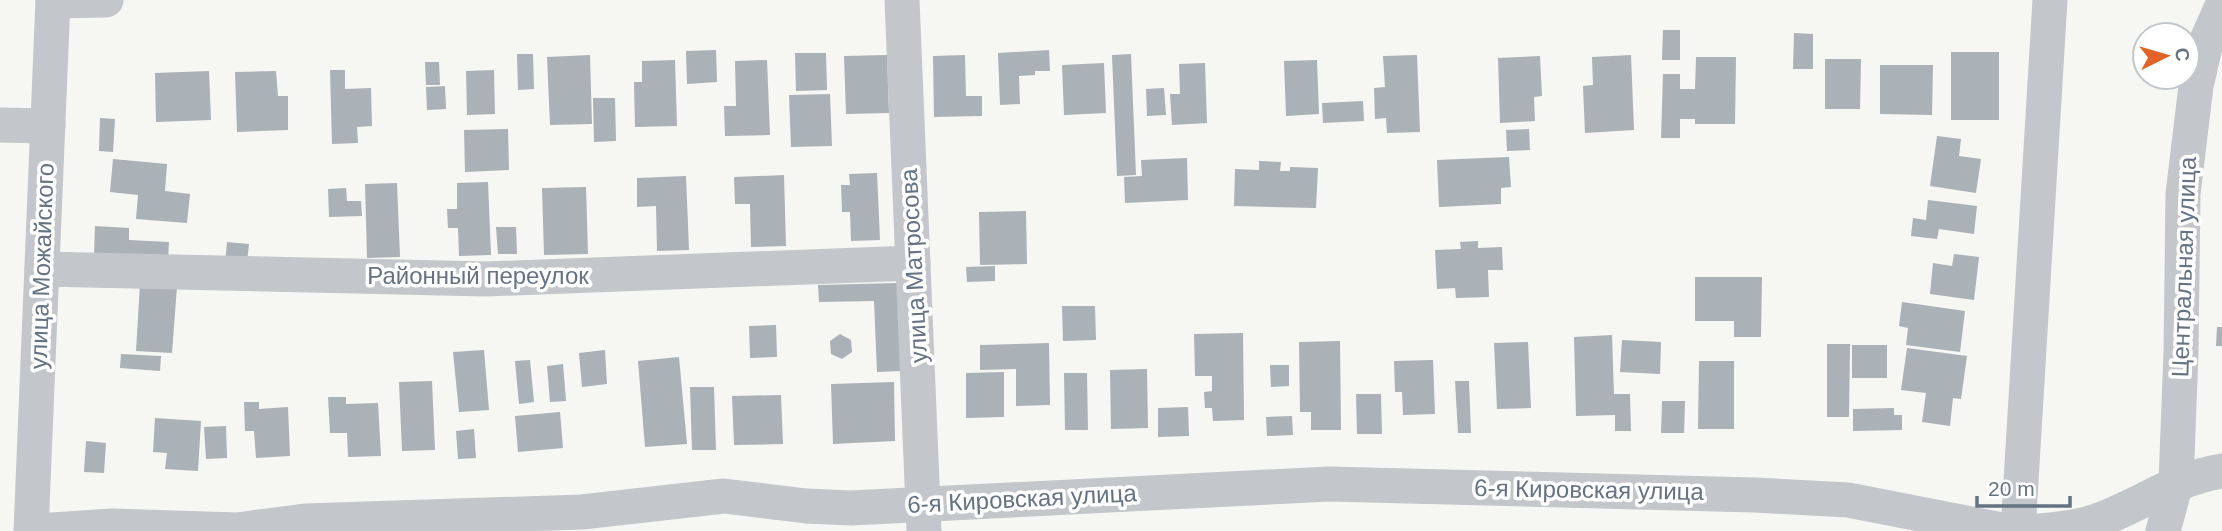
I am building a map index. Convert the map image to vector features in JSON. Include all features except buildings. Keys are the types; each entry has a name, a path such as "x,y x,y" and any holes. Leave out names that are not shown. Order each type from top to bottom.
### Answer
{"street":[{"path":"53,1 106,0"},
{"name":"улица Матросова","path":"902,0 924,517"},
{"path":"2018,531 2050,0"},
{"name":"улица Можайского","path":"31,531 53,1"},
{"name":"Центральная улица","path":"2163,531 2176,483 2183,194 2196,86 2206,42 2222,6"},
{"path":"0,125 48,126"},
{"name":"Районный переулок","path":"42,269 486,279 913,263"},
{"path":"2039,531 2079,527 2102,519 2176,483 2198,475 2222,471"},
{"name":"6-я Кировская улица","path":"37,531 112,526 237,530 305,521 582,512 724,496 924,517 1329,484 1754,495 1848,500 2007,531"}]}
